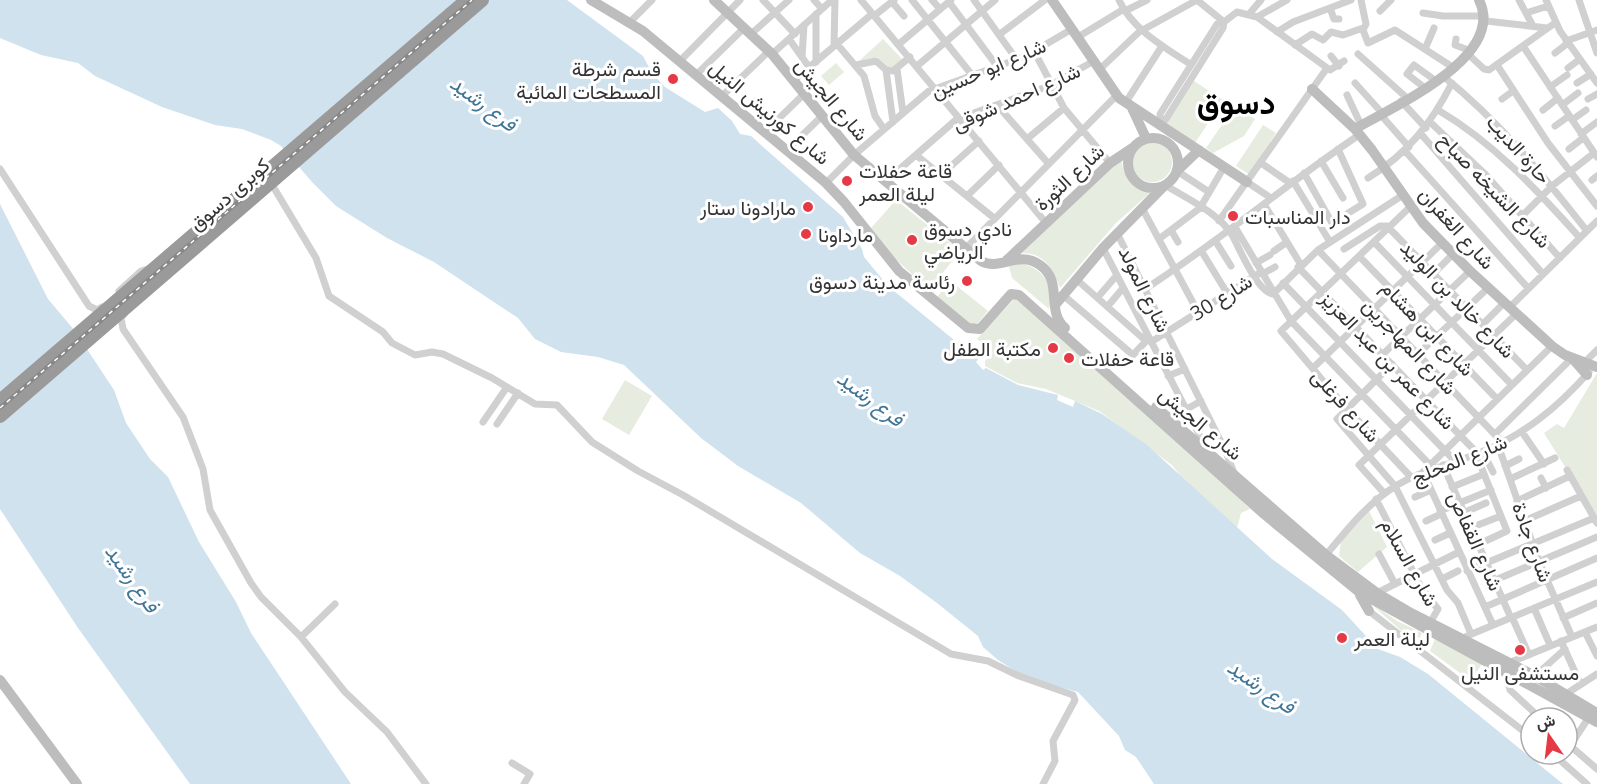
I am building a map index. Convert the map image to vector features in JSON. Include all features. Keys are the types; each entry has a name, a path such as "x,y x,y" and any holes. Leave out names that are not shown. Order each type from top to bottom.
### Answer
{"highway":[{"name":"كوبرى دسوق","path":"0,402 137,292 173,267 271,183 288,161 466,0"},
{"name":"كوبرى دسوق","path":"0,416 137,292 156,268 482,0"}],"main road":[{"name":"شارع كورنيش النيل","path":"591,0 624,20 697,74 826,183 844,201 899,271 968,328 980,329 1013,293"},
{"path":"604,0 624,20"},
{"name":"شارع الجيش","path":"714,0 771,52 821,117 854,154 966,248 988,264 1024,258 1042,266 1053,281 1055,317 1059,323 1326,555 1377,592 1430,623 1466,636 1508,666 1535,676 1566,694 1594,717"},
{"path":"1052,0 1125,102 1140,141"},
{"path":"1359,130 1381,113 1444,80 1479,40 1486,18 1479,0"},
{"name":"شارع الغفران","path":"1312,88 1359,130 1410,207 1470,271 1552,346 1572,358 1593,365"},
{"path":"1125,102 1160,122 1247,182"},
{"name":"شارع الثورة","path":"1005,261 1110,163 1140,141 1160,122"},
{"path":"1140,141 1158,138 1170,144 1178,156 1177,171"},
{"path":"1140,141 1128,162 1133,178 1147,187 1165,185"},
{"path":"1054,306 1103,248 1199,150"},
{"name":"شارع الجيش","path":"1013,293 1019,295 1264,514 1359,592 1508,666 1594,717"},
{"path":"1572,358 1587,375"},
{"path":"1359,592 1369,611"},
{"path":"0,680 76,784"}],"street":[{"path":"624,20 652,0"},
{"path":"680,61 740,0"},
{"path":"763,0 792,36 802,57 813,64"},
{"path":"697,74 748,31 775,13 788,0"},
{"path":"813,0 819,11 813,64"},
{"path":"723,95 834,0"},
{"path":"834,0 836,45 856,65 866,80 875,116 884,129"},
{"path":"861,0 1046,223"},
{"path":"912,0 972,75"},
{"path":"932,0 940,9"},
{"path":"974,0 1017,60"},
{"path":"917,66 995,0"},
{"path":"1000,34 1045,0"},
{"path":"1119,0 1124,10 1143,30 1162,46 1190,64"},
{"name":"شارع ابو حسين","path":"826,183 854,154 936,88 1017,60 1146,0"},
{"path":"1197,0 1224,22"},
{"name":"شارع احمد شوقى","path":"885,181 960,118 1052,85 1097,65 1143,30 1197,0"},
{"path":"1261,0 1250,13 1327,68 1334,70 1341,63 1331,57"},
{"path":"1257,17 1287,0"},
{"path":"1277,32 1293,22 1332,5 1351,0"},
{"path":"1295,45 1312,34 1323,40 1331,32 1344,38 1363,28 1366,24 1361,0"},
{"path":"1380,11 1390,0"},
{"path":"1519,0 1533,26"},
{"path":"1579,0 1593,32 1597,53"},
{"path":"794,81 893,1 904,16"},
{"path":"899,45 950,1 997,66"},
{"path":"1526,13 1547,3 1555,23 1580,59 1592,71 1597,83"},
{"path":"1332,5 1334,19 1339,19"},
{"name":"شارع الثورة","path":"1224,22 1223,28 1166,119 1160,122 1160,114 1217,24 1224,22 1237,12 1250,13"},
{"path":"1422,13 1486,18 1547,28"},
{"path":"1456,39 1454,45 1469,52 1486,70 1497,65 1555,23"},
{"path":"802,57 804,25"},
{"path":"1363,28 1368,43 1394,30 1454,68"},
{"path":"1425,49 1434,28"},
{"path":"1556,53 1567,42 1593,32"},
{"path":"966,248 1081,131 1125,102 1162,46"},
{"path":"1523,46 1595,153 1552,186 1523,214"},
{"path":"1034,51 1064,108 1110,163"},
{"path":"1358,54 1404,100 1487,212 1543,274"},
{"path":"886,70 897,69 910,57"},
{"path":"1550,87 1580,59"},
{"path":"856,65 876,61 886,70 893,122"},
{"name":"حارة الديب","path":"1425,88 1407,74 1414,65 1444,80 1485,111 1552,186 1587,231"},
{"path":"1497,65 1513,91 1597,206"},
{"path":"1219,221 1327,68"},
{"path":"897,69 903,113"},
{"path":"1576,83 1592,71"},
{"path":"1368,178 1407,149 1425,128 1438,110 1444,80"},
{"path":"1355,83 1381,113 1407,149 1528,288"},
{"path":"1502,99 1513,91"},
{"path":"1543,110 1578,93"},
{"path":"766,131 804,94"},
{"path":"1588,99 1597,94"},
{"path":"1145,289 1216,242 1338,149 1359,130 1347,95"},
{"path":"997,105 1048,163"},
{"path":"1027,139 1064,108"},
{"path":"1438,110 1488,144 1542,195 1580,238"},
{"path":"1555,126 1586,110"},
{"path":"787,150 821,117"},
{"path":"1569,149 1597,122"},
{"name":"شارع الشيخه صباح","path":"1425,128 1512,202 1560,258"},
{"path":"941,175 979,141"},
{"path":"1304,173 1332,223 1343,212 1364,202 1338,149"},
{"path":"916,155 994,218"},
{"path":"1321,161 1343,198"},
{"path":"1261,163 1292,182 1330,242"},
{"path":"967,196 999,165"},
{"path":"1159,239 1200,208 1224,166"},
{"path":"0,169 93,310 102,307 141,271 156,268"},
{"path":"1177,171 1209,192"},
{"path":"1247,182 1271,198"},
{"path":"271,183 318,262 331,297 410,353 443,354 541,406 557,405 588,438 638,471 683,495 951,654 992,662 1019,676 1073,695 1075,702 1053,741 1055,761 1043,784"},
{"path":"1165,185 1232,230 1256,263 1262,289 1273,294 1291,321 1324,357 1432,466 1444,450 1552,346"},
{"path":"1273,294 1299,266 1318,250 1403,195"},
{"path":"1512,202 1518,196"},
{"name":"شارع عمر بن عبد العزيز","path":"1264,204 1299,266 1355,327 1479,453"},
{"path":"1291,321 1410,207"},
{"path":"1142,208 1198,312"},
{"path":"1481,217 1487,212"},
{"path":"1384,493 1359,466 1494,336 1510,308 1597,221"},
{"path":"1344,249 1380,226 1389,227"},
{"name":"شارع خالد بن الوليد","path":"1389,227 1527,370"},
{"path":"1172,230 1178,242"},
{"path":"1232,230 1259,274"},
{"name":"شارع المولد","path":"1117,233 1227,452 1234,474"},
{"path":"1216,242 1231,266"},
{"path":"1256,263 1287,242"},
{"path":"1374,242 1512,384"},
{"path":"1313,368 1442,243"},
{"path":"1103,248 1208,451"},
{"name":"شارع المهاجرين","path":"1318,250 1495,434 1500,444"},
{"path":"1202,252 1227,293"},
{"path":"1434,273 1453,254"},
{"name":"شارع ابن هشام","path":"1359,256 1497,399"},
{"path":"173,267 170,277 122,316 122,326 186,424 203,469 210,510 244,573 261,597 301,637 345,692 387,732 426,784"},
{"name":"شارع 30","path":"1063,295 1131,355 1135,355 1149,340 1167,332 1227,293 1275,267"},
{"path":"1383,355 1470,271"},
{"path":"1098,297 1117,275"},
{"path":"1076,279 1149,340"},
{"path":"1283,283 1455,461"},
{"path":"1108,306 1123,288"},
{"path":"1418,354 1488,288"},
{"path":"1483,324 1510,308"},
{"name":"شارع فرغلى","path":"1291,321 1281,331 1346,408 1412,477"},
{"name":"شارع المحلج","path":"1326,555 1364,509 1384,493 1432,466 1443,465 1500,444 1553,410 1587,375 1593,365 1597,350"},
{"path":"1495,434 1572,358"},
{"path":"1392,364 1337,417 1395,486 1434,564 1459,606 1466,636 1597,582"},
{"path":"1168,376 1185,369"},
{"path":"483,422 507,387"},
{"path":"497,424 518,393"},
{"path":"1185,410 1201,401"},
{"path":"1522,432 1544,464"},
{"name":"شارع جادة","path":"1500,444 1505,466 1532,544 1572,637"},
{"path":"1479,453 1493,472"},
{"path":"1478,545 1507,532 1484,474 1479,453"},
{"path":"1510,479 1554,458"},
{"path":"1505,466 1519,459"},
{"name":"شارع القفاص","path":"1443,465 1493,581 1529,655"},
{"path":"1423,472 1493,625"},
{"path":"1467,571 1596,521 1568,473 1546,488 1517,501"},
{"path":"1452,487 1484,474"},
{"path":"1541,478 1546,488"},
{"path":"1415,497 1431,490"},
{"path":"1426,521 1459,503 1491,490"},
{"path":"1524,520 1581,495"},
{"name":"شارع السلام","path":"1376,499 1414,574 1439,610 1430,623"},
{"path":"1463,513 1486,503"},
{"path":"1470,528 1501,516"},
{"path":"1435,540 1450,533"},
{"path":"1493,581 1597,537"},
{"path":"1377,592 1459,552"},
{"path":"1380,554 1395,584"},
{"path":"1485,607 1597,558"},
{"path":"1442,579 1458,571"},
{"path":"1563,618 1597,603"},
{"path":"301,637 335,604"},
{"path":"1534,608 1551,645"},
{"path":"1369,611 1519,728"},
{"path":"1527,706 1510,690 1508,666 1551,645 1597,627"},
{"path":"1585,632 1597,656"},
{"path":"1562,641 1580,683"},
{"path":"1535,676 1565,649"},
{"path":"1566,694 1597,674"},
{"path":"1579,733 1594,717"},
{"path":"1579,753 1597,769"},
{"path":"512,763 530,774 524,784"},
{"path":"1567,766 1587,784"}],"shaded area":[{"path":"883,39 902,59 894,67 886,67 877,57 859,61"},
{"path":"836,63 844,72 829,85 821,76"},
{"path":"1191,79 1223,100 1195,143 1163,121"},
{"path":"1235,106 1255,119 1244,136 1213,153 1206,148"},
{"path":"1263,125 1276,133 1249,174 1236,166"},
{"path":"1152,142 1160,143 1166,148 1171,154 1171,170 1166,176 1160,181 1152,182 1144,181 1138,176 1133,170 1132,162 1133,154 1138,148 1144,143"},
{"path":"1121,158 1124,171 1130,181 1144,191 1151,192 1116,223 1060,288 1047,263 1037,256 1022,253"},
{"name":"نادي دسوق الرياضي","path":"896,200 960,251 942,274 988,311 978,323 971,325 937,297 945,287 938,281 929,290 888,252 871,228"},
{"path":"1020,263 1035,269 1045,278 1050,292 1049,309 1012,278 1009,266"},
{"path":"1016,297 1193,452 1250,509 1241,513 1237,528 1182,478 1172,465 1099,411 1046,389 1017,383 985,366 985,361 993,353 977,339"},
{"path":"1597,373 1597,518 1544,433 1557,424 1564,428"},
{"path":"625,380 652,396 629,435 602,419"},
{"path":"1369,511 1387,547 1358,572 1339,556 1341,541"},
{"path":"1368,601 1397,621 1422,633 1417,645"},
{"path":"1435,639 1483,662 1471,681 1430,651"}],"water":[{"name":"فرع رشيد","path":"0,0 567,0 643,56 652,73 665,87 705,112 718,108 732,121 740,134 751,136 843,217 862,249 864,257 888,286 959,344 980,357 976,362 983,370 986,368 1018,385 1058,395 1057,400 1073,407 1075,401 1102,414 1147,445 1272,559 1342,610 1378,649 1400,657 1428,674 1519,748 1519,766 1541,766 1563,784 1154,784 1136,757 1125,750 1119,736 1078,692 1027,678 998,660 983,647 978,636 937,603 900,576 860,553 801,503 738,466 701,438 624,365 598,357 561,352 535,339 518,318 434,262 387,238 336,206 281,146 271,140 242,129 215,125 162,107 95,76 78,63 41,55 0,38"},
{"name":"فرع رشيد","path":"0,204 48,299 75,331 114,390 126,423 150,459 168,477 199,542 236,602 251,633 351,784 190,784 78,628 0,509"}],"railway":[{"path":"0,408 472,0"}],"place":[{"name":"قسم شرطة المسطحات المائية","path":"673,79"},
{"name":"قاعة حفلات ليلة العمر","path":"847,181"},
{"name":"مارادونا ستار","path":"808,207"},
{"name":"دار المناسبات","path":"1233,216"},
{"name":"مارداونا","path":"806,234"},
{"name":"نادي دسوق الرياضي","path":"912,240"},
{"name":"رئاسة مدينة دسوق","path":"967,281"},
{"name":"مكتبة الطفل","path":"1053,348"},
{"name":"قاعة حفلات","path":"1069,358"},
{"name":"ليلة العمر","path":"1342,638"},
{"name":"مستشفى النيل","path":"1520,650"}],"district":[{"name":"دسوق","path":"1236,101"}]}
